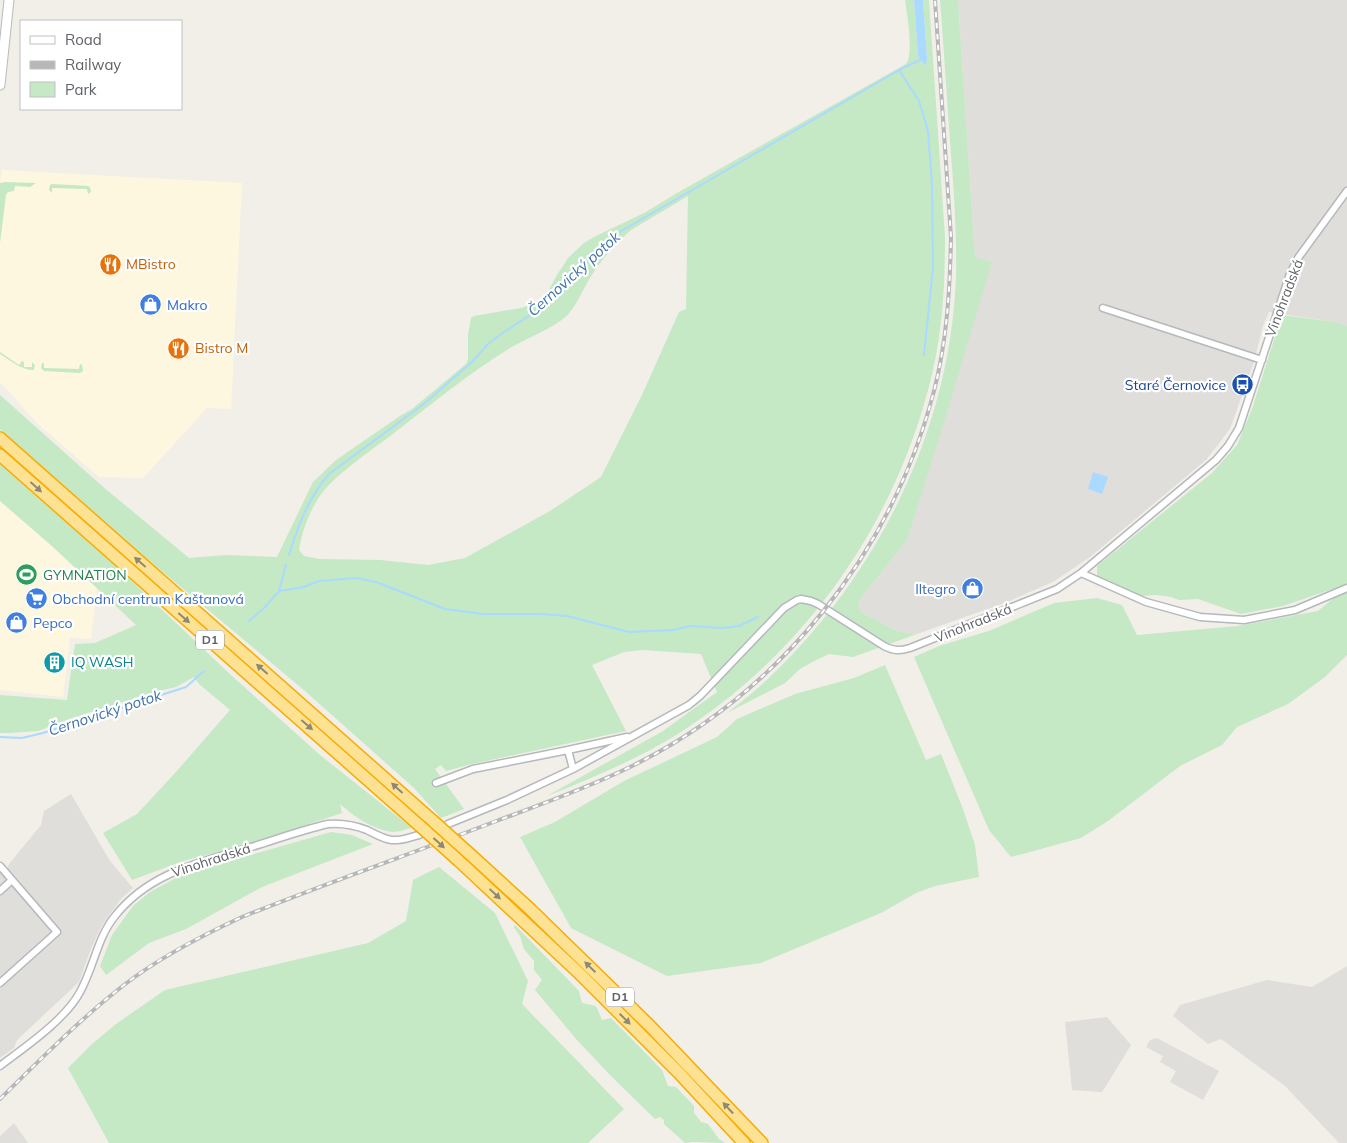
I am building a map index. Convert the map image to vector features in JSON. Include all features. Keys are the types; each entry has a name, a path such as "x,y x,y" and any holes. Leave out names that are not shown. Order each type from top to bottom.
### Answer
{"highway":[{"name":"D1","path":"0,438 472,856 650,1026 762,1143"},
{"name":"D1","path":"0,454 419,830 459,861 580,974 678,1072 744,1143"}],"main road":[{"path":"0,85 9,0"}],"street":[{"name":"Vinohradská","path":"448,824 507,800 573,769 688,705 700,696 784,608 797,600 805,599 818,604 884,646 900,651 1057,589 1082,573 1216,460 1228,446 1239,428 1290,274 1298,258 1347,191"},
{"path":"1104,308 1262,360"},
{"path":"1082,573 1146,602 1200,617 1244,620 1294,610 1347,588"},
{"name":"Vinohradská","path":"436,783 474,769 636,735"},
{"path":"568,750 573,769"},
{"name":"Vinohradská","path":"0,1066 35,1039 67,1010 80,992 106,928 132,898 159,879 189,866 328,824 342,823 351,825 393,840 404,839 419,830"},
{"path":"0,866 57,932 0,983"},
{"path":"0,891 12,880"}],"shaded area":[{"path":"958,0 1347,0 1347,326 1335,322 1269,312 1263,326 1254,362 1230,429 1206,460 1090,557 1053,582 1007,602 917,634 897,631 861,612 858,602 907,540 991,262 975,257"},
{"path":"2,170 242,183 231,409 207,408 143,478 99,477 38,424 0,382 0,183"},
{"path":"0,501 97,588 91,639 70,638 63,697 0,690"},
{"path":"71,794 110,861 133,888 120,900 101,927 79,982 17,1040 14,1048 0,1058 0,871 5,876 9,864 41,825 44,811"},
{"path":"1347,966 1347,1143 1339,1143 1285,1086 1221,1039 1208,1044 1173,1016 1180,1005 1267,980 1312,987"},
{"path":"1107,1017 1131,1045 1102,1092 1072,1090 1065,1022"},
{"path":"1157,1038 1219,1071 1203,1100 1170,1082 1176,1071 1160,1062 1163,1056 1146,1047 1150,1040"},
{"path":"14,1123 28,1143 0,1143 0,1136"}],"green space":[{"path":"905,0 914,0 918,55 925,66 927,58 923,0 929,0 945,237 943,295 937,352 928,390 911,443 890,494 864,542 834,588 799,631 761,670 719,706 673,737 611,769 547,796 663,731 717,692 701,654 643,650 624,652 592,665 626,731 446,771 441,765 435,769 464,809 441,818 414,788 305,691 145,557 0,429 0,395 102,486 189,558 226,555 277,557 313,482 336,460 412,409 466,364 468,360 468,335 471,318 521,308 541,301 568,258 584,243 646,212 906,64 910,52 910,43","holes":["688,196 686,309 679,312 642,395 601,477 550,511 465,558 428,565 380,560 320,559 304,556 299,550 306,522 319,497 334,480 480,368 510,348 550,327 568,315 599,265 631,230","595,254 562,295 542,307 586,258"]},
{"path":"940,0 958,0 975,257 992,262 907,540 858,602 861,612 897,631 917,634 853,657 829,654 800,669 785,683 727,713 775,672 813,632 847,588 878,541 903,491 924,440 941,386 951,332 956,276 956,230"},
{"path":"0,183 36,183 30,187 15,186 14,191 8,192 6,195 0,243"},
{"path":"52,184 88,186 91,192 88,194 87,189 52,188 52,193 49,190"},
{"path":"1282,315 1335,322 1347,326 1347,584 1283,606 1241,614 1198,599 1179,600 1156,595 1141,596 1097,576 1097,566 1212,473 1237,445 1252,409"},
{"path":"0,352 19,365 22,361 24,362 24,367 32,367 32,362 35,365 34,370 21,367 0,354"},
{"path":"42,363 44,363 44,368 79,369 80,364 83,371 80,373 44,371 41,368"},
{"path":"0,464 122,572 232,676 320,755 412,828 398,832 386,831 357,818 340,804 342,813 249,844 183,861 132,880 103,833 137,814 230,710 199,684 194,677 176,687 72,718 38,731 0,733 0,695 67,700 75,644 95,643 136,625 53,547 0,501"},
{"path":"1347,593 1347,655 1325,677 1288,704 1237,727 1222,745 1180,766 1108,821 1081,838 1011,857 989,830 914,657 939,646 989,631 1054,603 1097,598 1122,605 1137,635 1238,626 1318,611 1336,596"},
{"path":"885,665 926,760 941,754 975,845 979,877 935,886 916,893 881,913 761,963 667,976 571,928 520,837 555,822 624,781 717,737 737,719 795,694 854,678"},
{"path":"331,832 352,835 373,844 262,887 186,929 149,943 106,975 100,966 112,935 133,906 150,892 191,872"},
{"path":"439,867 495,913 528,981 522,1004 624,1109 588,1143 109,1143 68,1068 92,1044 116,1024 165,990 368,943 406,921 413,880"},
{"path":"513,926 516,926 579,991 582,1003 596,1006 602,1020 611,1018 662,1070 668,1086 676,1087 694,1106 694,1113 701,1122 708,1124 719,1139 725,1143 685,1143 664,1124 664,1120 660,1117 655,1119 612,1077 577,1040 535,990 542,980 534,970 534,961 524,949 520,936"}],"water":[{"path":"914,0 923,0 926,66 918,55"},
{"path":"596,253 562,295 540,308 586,258"},
{"path":"1093,472 1108,477 1102,494 1088,489"}],"waterway":[{"name":"Černovický potok","path":"594,255 618,233 899,70 920,60"},
{"path":"899,70 919,101 928,131 932,184 933,267 924,355"},
{"name":"Černovický potok","path":"289,555 304,513 315,493 329,474 425,403 473,361 488,344 541,308"},
{"name":"Černovický potok","path":"249,621 279,591 286,565"},
{"path":"279,591 304,587 319,581 356,578 376,582 445,609 483,614 567,616 629,632 673,630 690,626 722,628 739,626 758,617"},
{"name":"Černovický potok","path":"0,737 22,738 43,733 186,687 204,671"}],"railway":[{"path":"0,1099 91,1012 124,985 166,956 242,917 564,796 628,768 683,737 734,701 780,659 822,613 859,562 890,508 915,451 934,391 942,353 949,295 951,237 935,0"}],"place":[{"name":"MBistro","path":"110,264"},
{"name":"Makro","path":"151,305"},
{"name":"Bistro M","path":"179,348"},
{"name":"Staré Černovice","path":"1242,385"},
{"name":"GYMNATION","path":"27,575"},
{"name":"Iltegro","path":"972,589"},
{"name":"Obchodní centrum Kaštanová","path":"36,599"},
{"name":"Pepco","path":"17,623"},
{"name":"IQ WASH","path":"55,662"}]}
